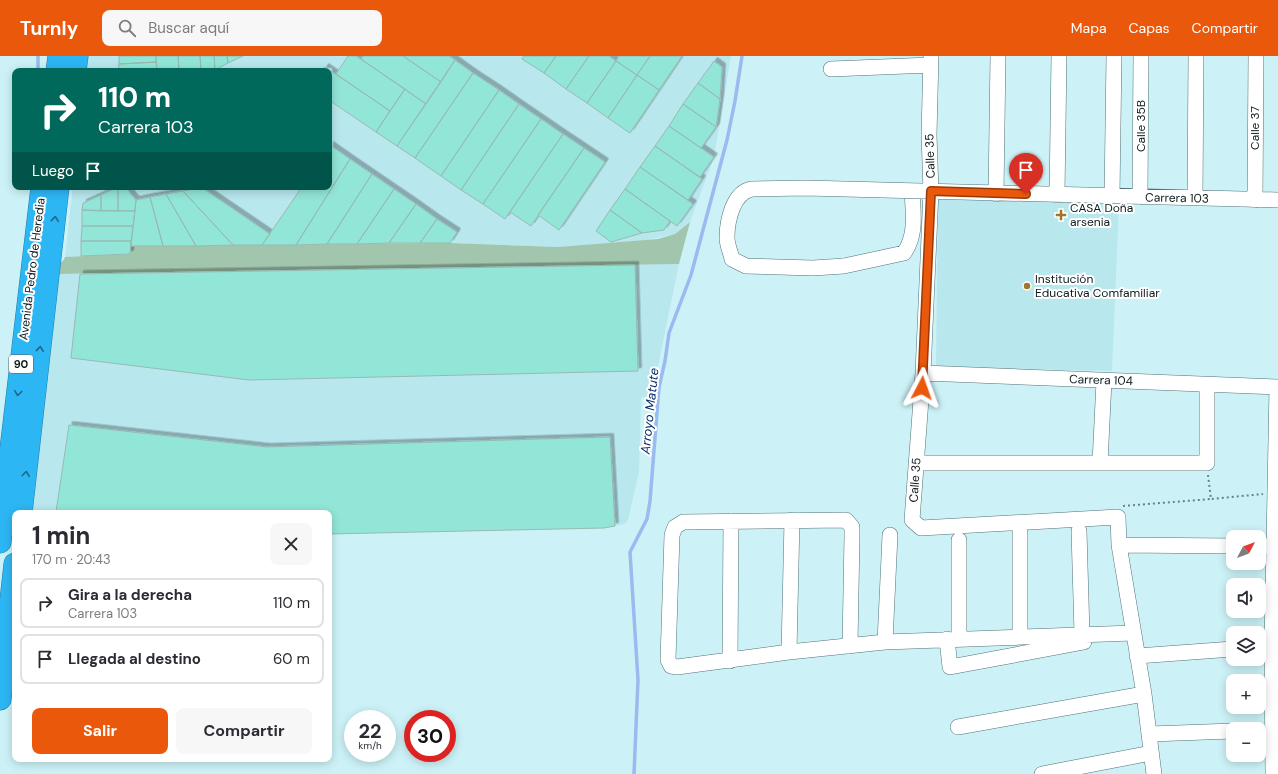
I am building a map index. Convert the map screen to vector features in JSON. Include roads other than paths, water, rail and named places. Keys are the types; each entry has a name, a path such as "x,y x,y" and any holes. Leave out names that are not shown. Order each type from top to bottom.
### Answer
{"highway":[{"path":"57,68 59,56"},
{"path":"75,68 77,56"},
{"name":"Avenida Pedro de Heredia","path":"0,542 42,190"},
{"name":"Avenida Pedro de Heredia","path":"21,510 58,190"},
{"path":"0,699 12,591"}],"street":[{"path":"996,194 998,56"},
{"path":"1057,195 1059,56"},
{"path":"1112,196 1114,56"},
{"name":"Calle 35B","path":"1140,197 1141,56"},
{"path":"1195,198 1196,56"},
{"name":"Calle 37","path":"1255,200 1256,56"},
{"path":"831,69 931,61"},
{"name":"Calle 35","path":"931,61 929,135 931,191 923,373 912,520 921,528 1118,517 1119,545"},
{"name":"Carrera 103","path":"912,191 913,233 911,244 904,253 844,266 813,268 746,266 732,259 727,239 729,217 734,205 746,190 806,188 1278,200"},
{"name":"Carrera 104","path":"923,373 1277,387"},
{"path":"1100,463 1104,381"},
{"path":"916,463 1207,463 1207,384"},
{"path":"1273,774 1270,729 1270,646 1276,546 1277,387"},
{"path":"789,652 792,520"},
{"path":"850,646 852,527 846,520 683,522 675,527 672,535 668,660 671,666 677,668 789,652 850,646 885,642 1133,633"},
{"path":"730,661 731,521"},
{"path":"1080,531 1082,634"},
{"path":"1020,532 1020,636"},
{"path":"885,642 890,535"},
{"path":"959,540 950,667 1133,633"},
{"path":"1154,774 1144,694 1119,545 1226,546"},
{"path":"1137,656 1226,650"},
{"path":"958,728 1144,694"},
{"path":"1150,734 1226,731"},
{"path":"1042,774 1151,753"}],"waterway":[{"path":"38,56 38,68"},
{"name":"Arroyo Matute","path":"634,774 638,680 630,552 647,519 650,501 659,387 669,333 691,275 727,140 742,56"}],"place":[{"name":"CASA Doña arsenia","path":"1061,215"},
{"name":"Institución Educativa Comfamiliar","path":"1027,286"}]}
